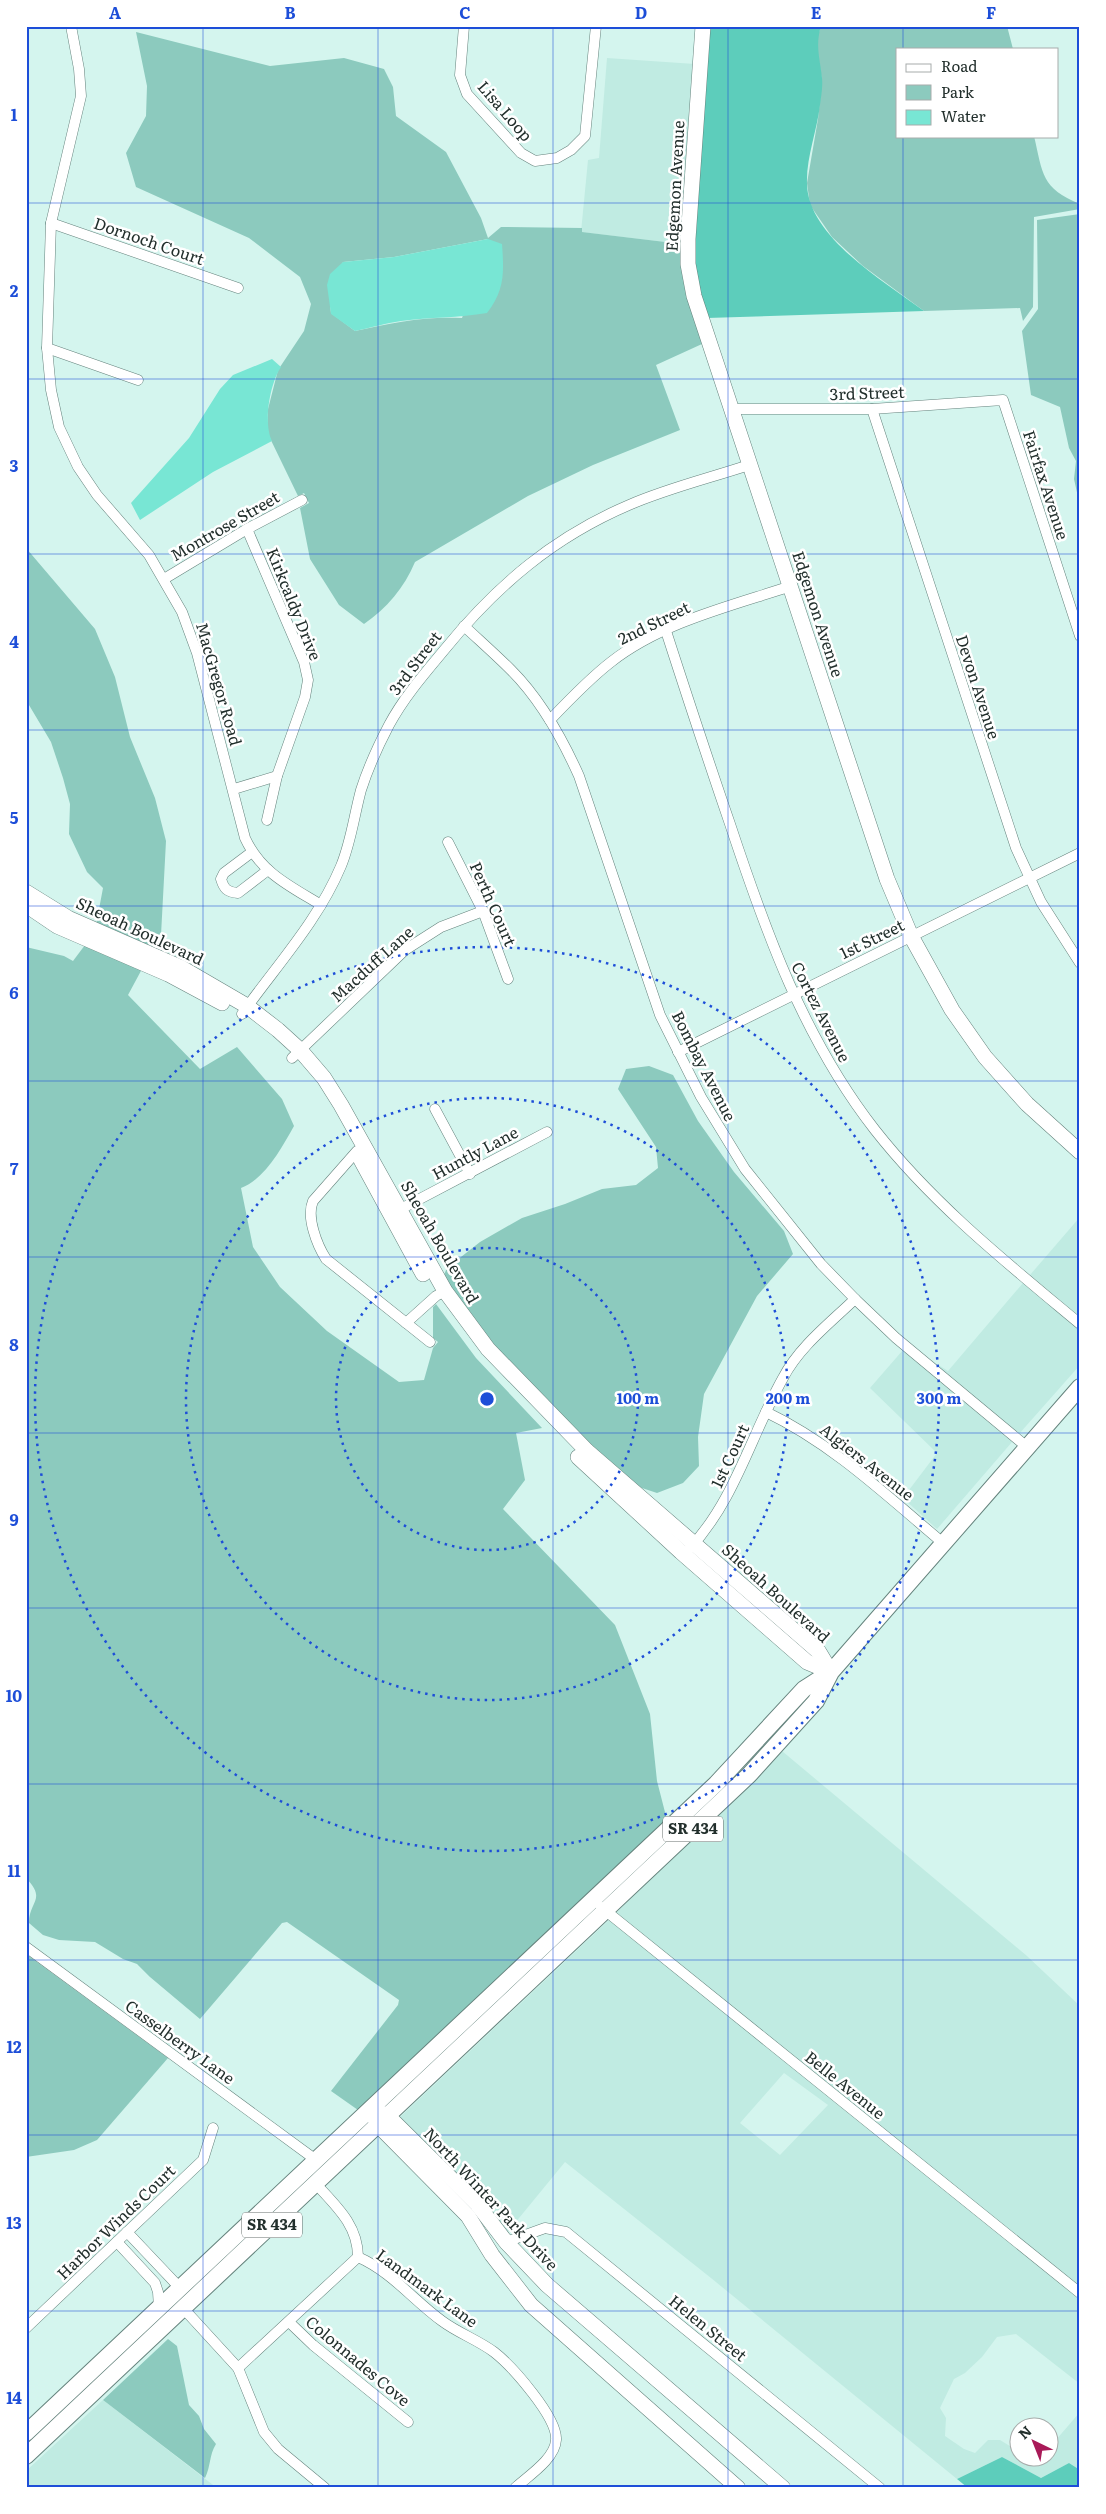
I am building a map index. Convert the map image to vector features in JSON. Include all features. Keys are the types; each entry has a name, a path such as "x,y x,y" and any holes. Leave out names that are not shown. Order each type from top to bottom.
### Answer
{"main road":[{"name":"SR 434","path":"26,2456 540,1973 762,1761 816,1701 831,1672 1080,1387"},
{"name":"SR 434","path":"26,2433 716,1784 804,1689 831,1672"},
{"path":"540,1973 554,1936"},
{"path":"183,2308 184,2296 197,2272"},
{"path":"166,2324 175,2306 180,2288"}],"street":[{"name":"MacGregor Road","path":"71,26 81,96 51,223 47,348 52,390 60,427 78,467 96,495 149,555 182,612 197,653 234,789 245,838 252,852 268,870 321,905"},
{"name":"Lisa Loop","path":"464,26 460,75 467,94 520,153 535,161 557,158 571,150 584,136 596,26"},
{"name":"Edgemon Avenue","path":"704,26 688,239 688,264 694,296 887,879 912,936 952,1010 985,1057 1027,1104 1080,1152"},
{"name":"Dornoch Court","path":"51,223 238,288"},
{"path":"47,348 138,380"},
{"name":"3rd Street","path":"731,409 872,409 1003,400"},
{"name":"Fairfax Avenue","path":"1003,400 1080,636"},
{"name":"Devon Avenue","path":"872,409 1006,821 1029,878 1059,933 1080,963"},
{"name":"3rd Street","path":"244,1010 321,905 340,867 351,836 361,790 373,757 390,723 417,682 464,626 525,566 560,540 632,504 749,465"},
{"name":"Montrose Street","path":"164,579 247,529 302,500"},
{"name":"Kirkcaldy Drive","path":"247,529 304,662 308,680 305,697 277,776 267,820"},
{"name":"2nd Street","path":"550,720 611,662 640,643 692,619 791,586"},
{"name":"Bombay Avenue","path":"464,626 512,671 550,720 579,776 660,1015 701,1098 745,1169 821,1264 855,1299 896,1338 1027,1447"},
{"name":"Cortez Avenue","path":"666,631 756,906 793,995 828,1061 874,1128 899,1159 969,1231 1080,1324"},
{"path":"234,789 277,776"},
{"name":"Perth Court","path":"448,842 483,911 508,978"},
{"path":"252,852 224,873 221,879 223,887 229,892 238,893 268,870"},
{"name":"1st Street","path":"678,1052 1080,853"},
{"name":"Sheoah Boulevard","path":"26,892 68,918 180,967 244,1010 278,1030 296,1054 395,1212 441,1293 479,1354 578,1456 684,1554 807,1662 831,1672"},
{"name":"Sheoah Boulevard","path":"26,905 57,926 168,974 244,1010"},
{"name":"Macduff Lane","path":"296,1054 405,950 441,927 483,911"},
{"name":"Sheoah Boulevard","path":"296,1054 324,1078 342,1105 395,1212"},
{"path":"435,1109 470,1174"},
{"name":"Huntly Lane","path":"395,1212 547,1132"},
{"path":"357,1152 314,1201 310,1215 321,1252 326,1259 430,1342"},
{"path":"406,1323 441,1293"},
{"name":"Sheoah Boulevard","path":"441,1293 488,1349 586,1451 819,1652 831,1672"},
{"name":"1st Court","path":"684,1554 727,1498 783,1376 799,1354 855,1299"},
{"name":"Algiers Avenue","path":"766,1412 833,1451 943,1543"},
{"name":"Belle Avenue","path":"592,1900 1080,2293"},
{"name":"Casselberry Lane","path":"26,1947 316,2160"},
{"name":"North Winter Park Drive","path":"370,2109 477,2204 506,2242 547,2285 783,2488"},
{"name":"North Winter Park Drive","path":"383,2121 468,2216 492,2255 531,2305 738,2488"},
{"name":"Harbor Winds Court","path":"26,2328 203,2160 213,2128"},
{"path":"315,2184 349,2222 358,2244 358,2257"},
{"name":"Helen Street","path":"506,2242 544,2228 566,2232 880,2488"},
{"path":"127,2232 180,2288"},
{"path":"117,2242 155,2283 158,2292 159,2308"},
{"path":"140,2267 150,2257"},
{"name":"Landmark Lane","path":"238,2368 358,2257 390,2275 441,2320 492,2351 508,2364 549,2418 556,2430 553,2450 515,2488"},
{"path":"183,2308 238,2368 264,2432 278,2449 325,2488"},
{"name":"Colonnades Cove","path":"289,2322 313,2345 408,2422"}],"shaded area":[{"path":"709,26 821,26 818,46 822,88 819,115 807,174 811,203 820,222 834,240 870,272 924,311 707,318 694,264"},
{"path":"607,58 695,64 682,244 581,232 588,160 599,158"},
{"path":"1080,1217 1080,1317 1030,1275"},
{"path":"1023,1283 1080,1331 1080,1365 1019,1434 929,1359 948,1371"},
{"path":"903,1350 1012,1442 937,1529 903,1498 937,1453 870,1388"},
{"path":"782,1751 1027,1956 1080,2006 1080,2286 616,1913"},
{"path":"609,1920 1080,2300 1080,2384 1016,2334 997,2337 982,2357 965,2373 954,2379 940,2408 946,2418 945,2436 964,2449 975,2453 988,2440 1000,2440 1008,2445 1008,2460 1002,2457 957,2479 711,2278 565,2162 506,2234 398,2119","holes":["784,2073 828,2105 780,2155 740,2123"]},
{"path":"103,2400 217,2488 26,2488 26,2471"},
{"path":"1080,2412 1080,2470 1069,2463 1041,2478 1019,2466 1058,2466 1058,2438"},
{"path":"1002,2457 1008,2460 1008,2466 1019,2466 1041,2478 1069,2463 1080,2470 1080,2488 968,2488 957,2479"}],"green space":[{"path":"821,26 1007,26 1013,48 896,48 896,138 1034,138 1042,170 1046,178 1058,192 1080,204 1080,209 1034,217 1033,307 1023,321 1020,308 924,311 863,266 832,237 810,205 807,183 818,119 822,81 816,41"},
{"path":"136,32 270,66 344,58 384,69 393,87 396,116 446,152 481,218 488,238 501,227 582,228 582,232 682,244 702,344 656,365 680,430 593,465 528,496 415,562 406,580 394,597 364,624 339,605 310,559 300,508 309,503 304,493 298,496 267,432 268,409 278,370 304,331 311,304 300,277 249,238 136,187 126,153 146,116 147,86","holes":["488,239 462,318 421,319 355,331 331,313 330,304 343,262 394,257"]},
{"path":"1080,214 1080,506 1074,479 1076,461 1069,448 1060,407 1031,395 1022,331 1038,309 1037,220"},
{"path":"26,548 95,629 115,677 130,737 155,798 166,841 161,935 153,950 96,925 103,888 87,872 69,834 70,804 63,778 51,742 26,700"},
{"path":"85,945 142,969 128,995 200,1069 237,1047 282,1099 294,1126 272,1162 258,1178 241,1188 253,1247 280,1287 327,1331 399,1382 424,1380 433,1348 438,1342 433,1338 433,1307 436,1304 476,1358 542,1428 516,1433 525,1480 503,1509 615,1625 650,1714 657,1781 667,1820 358,2110 331,2091 398,2005 399,2000 287,1922 282,1923 200,2019 137,1964 123,1959 95,1942 59,1940 43,1935 29,1923 36,1896 32,1885 26,1878 26,947 64,956 73,961"},
{"path":"649,1066 673,1075 698,1121 734,1172 784,1231 793,1254 757,1296 704,1394 698,1437 699,1466 683,1483 657,1493 636,1486 590,1447 492,1345 443,1277 447,1268 480,1242 522,1218 602,1189 636,1185 658,1168 656,1147 618,1089 626,1069"},
{"path":"26,1954 168,2058 97,2140 74,2150 26,2157"},
{"path":"168,2339 177,2346 189,2405 199,2416 204,2429 216,2444 205,2478 103,2400"}],"water":[{"path":"488,239 502,244 503,272 497,296 487,313 401,321 355,331 331,314 327,285 330,274 343,262 394,257"},
{"path":"272,359 281,367 274,383 269,403 268,424 272,441 213,472 140,520 131,503 189,438 220,389 233,375"}]}
